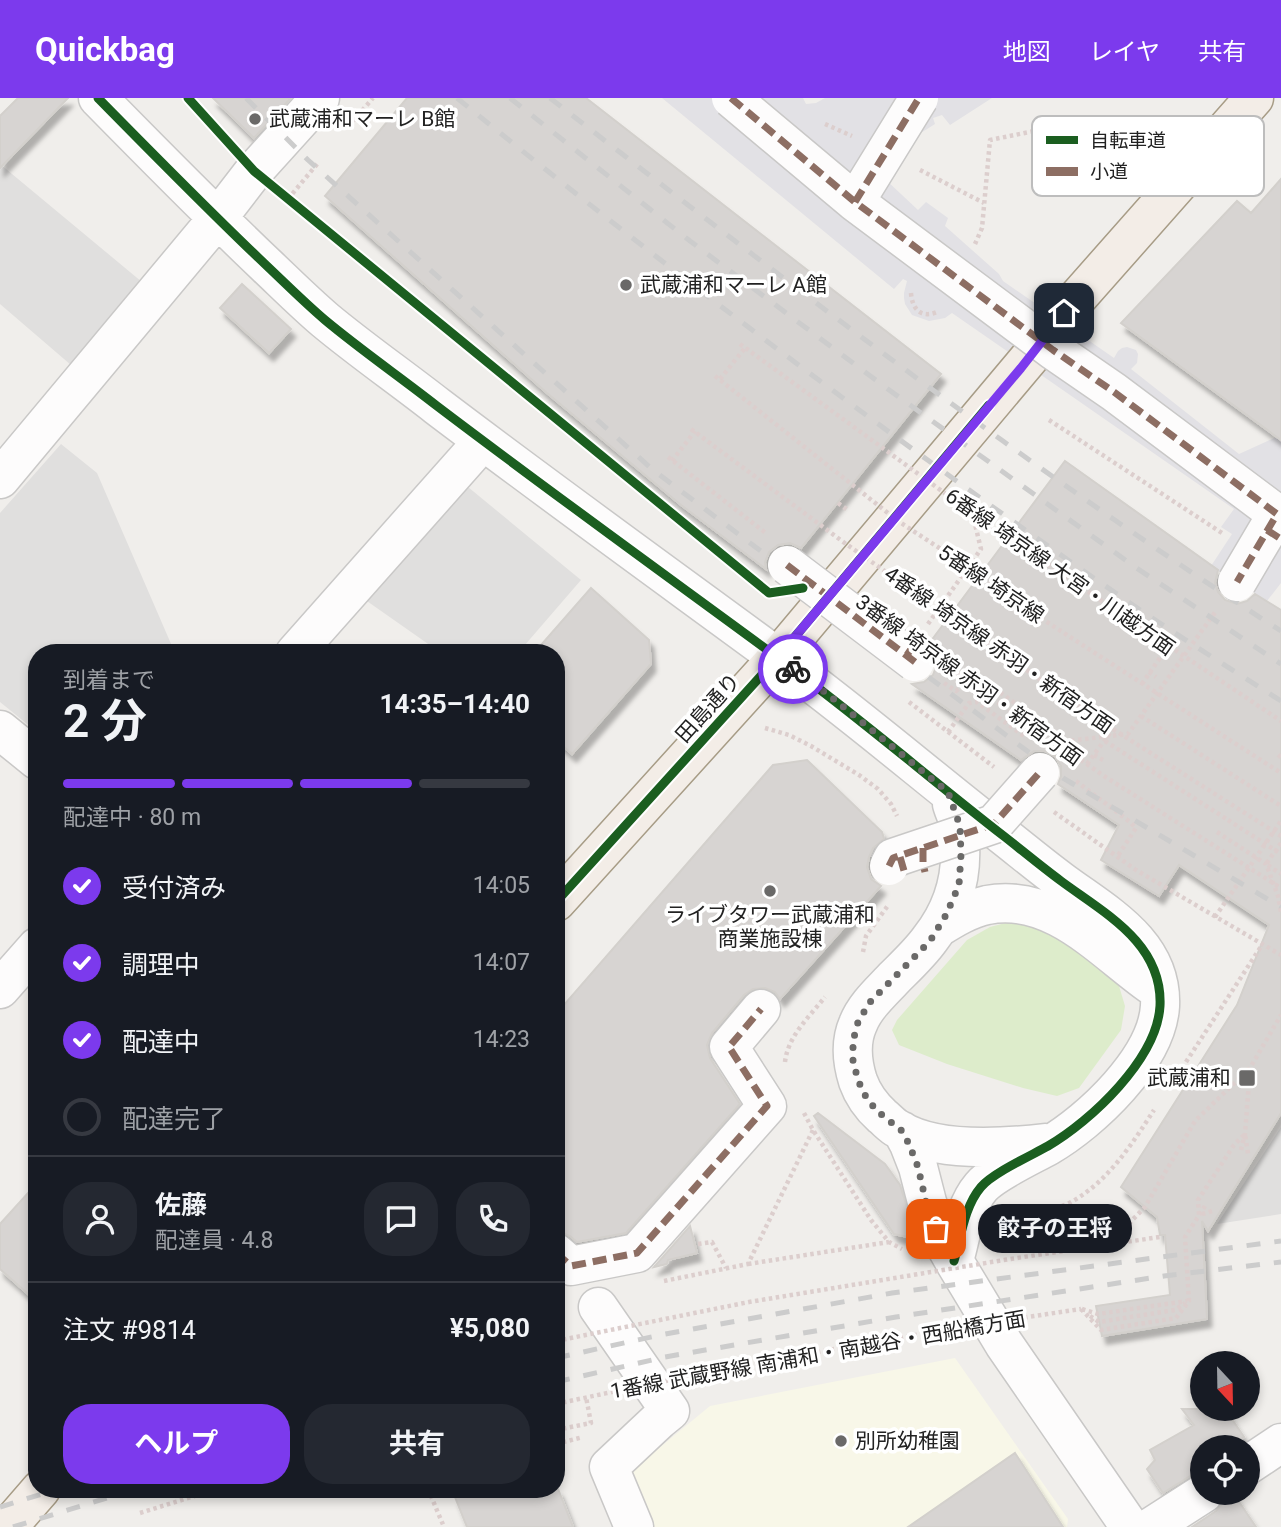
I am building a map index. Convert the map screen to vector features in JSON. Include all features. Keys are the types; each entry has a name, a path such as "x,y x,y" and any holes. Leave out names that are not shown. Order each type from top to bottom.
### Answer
{"main road":[{"name":"田島通り","path":"1238,116 1254,98"},
{"name":"田島通り","path":"565,892 778,657 1036,350 1064,313 1167,196"},
{"path":"8,1527 33,1498"}],"street":[{"path":"98,98 217,219 324,319 483,441 830,696 1061,881 1124,926 1142,948 1151,963 1160,994 1159,1020 1151,1041 1109,1099 1082,1124 981,1185 968,1208 954,1261"},
{"path":"0,479 254,171 320,98"},
{"path":"732,98 855,202 1277,514 1276,534 1237,582"},
{"path":"855,202 919,98"},
{"path":"1036,350 1276,534"},
{"path":"303,644 483,441"},
{"path":"771,561 921,654"},
{"path":"0,730 28,753"},
{"path":"901,862 994,824 1041,751"},
{"path":"948,792 960,826 959,885 946,915 930,941 870,1002 858,1022 853,1041 853,1063 862,1091 876,1110 902,1131 932,1142 962,1147 1020,1146 1054,1142"},
{"path":"938,928 963,914 988,905 1028,906 1049,912 1075,926 1155,987 1160,994"},
{"path":"0,989 28,957"},
{"path":"565,1261 571,1266 615,1264 637,1253 767,1106 729,1047 761,1009"},
{"path":"902,1131 914,1155 936,1229 954,1261 1004,1344 1130,1527"},
{"path":"598,1307 670,1411 609,1467 634,1527"},
{"path":"1260,1457 1281,1443"},
{"path":"1151,1527 1190,1502"}],"path":[{"path":"188,98 254,171 771,561"},
{"path":"973,250 982,228 990,140 1032,131"},
{"path":"1049,420 1223,534"},
{"path":"838,503 849,511"},
{"path":"973,516 981,549 921,654 956,691 976,675 1067,741"},
{"path":"1041,751 1067,741 1128,734 1237,582"},
{"path":"1142,684 1168,646"},
{"path":"1160,657 1166,662"},
{"path":"1150,672 1156,677"},
{"path":"1142,716 1281,806"},
{"path":"755,724 789,735 811,746 859,775 878,789 891,804 901,862 866,936 863,952"},
{"path":"1087,764 1112,729"},
{"path":"1105,741 1278,852"},
{"path":"1094,755 1102,760"},
{"path":"1080,784 1136,828 1117,857"},
{"path":"1215,917 1281,821"},
{"path":"1217,832 1281,874"},
{"path":"1266,864 1278,852 1281,843"},
{"path":"1266,864 1281,912"},
{"path":"1108,1244 1145,1207 1195,1121 1251,1068 1281,1015"},
{"path":"1241,1150 1245,1135 1251,1068"},
{"path":"748,1264 813,1130"},
{"path":"1199,1215 1198,1200 1234,1145 1245,1135"},
{"path":"1245,1135 1248,1154"},
{"path":"1081,1309 1101,1330 1176,1318 1189,1301 1185,1237 1205,1206"},
{"path":"1199,1215 1212,1212"},
{"path":"565,1339 749,1302 1160,1237"},
{"path":"695,1245 712,1242 726,1268"},
{"path":"654,1283 748,1264 889,1242"},
{"path":"1081,1309 1099,1322 1175,1310 1189,1301"},
{"path":"565,1429 592,1423 586,1397"},
{"path":"140,1513 188,1498"},
{"path":"432,1498 444,1527"}],"shaded area":[{"path":"662,98 803,98 806,104 825,98 992,98 950,125 942,115 933,118 935,124 916,136 885,179 918,210 926,202 948,218 945,226 999,274 1003,281 1114,358 1122,348 1136,350 1137,363 1131,369 1239,454 1281,435 1281,583 1267,601 1211,566 1232,534 1221,527 1234,509 952,313 945,318 929,321 912,315 904,298 907,281 903,279 894,289"},
{"path":"0,164 142,282 71,365 0,304"},
{"path":"61,444 97,473 171,644 28,644 28,725 0,702 0,513"},
{"path":"468,487 581,580 526,644 428,644 364,599"},
{"path":"1281,1127 1281,1214 1217,1224"},
{"name":"別所幼稚園","path":"955,1358 1068,1519 1067,1527 646,1527 625,1476 710,1406"}],"green space":[{"path":"1013,921 1069,938 1101,960 1119,986 1125,1006 1121,1030 1079,1088 1057,1096 947,1064 899,1045 892,1030 897,1020 967,940 990,927"}],"building":[{"path":"18,98 68,98 0,168 0,116"},
{"name":"武蔵浦和マーレ B館","path":"213,98 291,98 254,138"},
{"name":"武蔵浦和マーレ A館","path":"407,98 586,98 941,374 801,548 790,543 778,545 769,552 765,562 766,569 681,505 547,393 325,196"},
{"path":"1281,179 1281,440 1121,323 1237,201 1251,213"},
{"path":"242,284 291,329 269,353 220,308"},
{"name":"武蔵浦和","path":"1065,461 1218,570 1215,583 1225,600 1237,604 1247,601 1255,594 1281,610 1281,1113 1208,1231 1202,1221 1207,1319 1102,1336 1096,1306 1170,1295 1165,1235 1160,1235 1157,1217 1121,1187 1237,1005 1269,925 1179,865 1159,896 1101,860 1119,825 1058,784 1061,766 1055,756 1045,751 1034,751 1021,760 912,684 924,682 933,675 937,664 935,654 928,645"},
{"path":"591,588 649,640 651,664 572,754 565,748 565,644 542,644"},
{"path":"807,760 882,832 884,839 873,848 867,867 871,879 881,886 780,999 775,992 765,988 753,989 744,995 712,1033 707,1045 710,1058 740,1104 626,1233 577,1242 565,1234 565,1004 773,765"},
{"path":"818,1113 885,1164 900,1185 917,1239 894,1234 814,1116"},
{"path":"28,1193 28,1294 0,1269 0,1224"},
{"path":"690,1226 697,1253 668,1260 667,1264 654,1267"},
{"path":"1182,1409 1190,1409 1190,1420"},
{"path":"1191,1421 1233,1421 1243,1435 1190,1435 1190,1476 1163,1493 1147,1469 1155,1460 1150,1450 1194,1425"},
{"path":"1015,1453 1063,1527 908,1527"},
{"path":"455,1498 562,1498 573,1527 467,1527"},
{"path":"1221,1505 1241,1505 1256,1527 1192,1527"}],"railway":[{"path":"246,98 308,160 653,470 1063,778 1281,907"},
{"path":"457,98 704,294 873,420 1130,603 1281,701"},
{"path":"510,98 690,241 885,387 1135,567 1281,664"},
{"path":"550,98 819,305 1001,440 1186,569 1281,631"},
{"path":"565,1356 660,1335 892,1293 1281,1241"},
{"path":"565,1380 665,1357 896,1317 1164,1276 1281,1262"},
{"path":"0,1507 29,1498"},
{"path":"13,1527 107,1498"}],"marked path":[{"path":"731,98 855,202 1277,514 1237,582"},
{"path":"855,202 919,98"},
{"path":"1267,530 1281,539"},
{"path":"787,565 915,662"},
{"path":"907,655 920,636"},
{"path":"889,866 893,858 994,824 1040,772"},
{"path":"923,848 925,872"},
{"path":"900,857 905,874"},
{"path":"565,1261 571,1266 637,1253 767,1106 729,1047 761,1009"}],"cycle path":[{"path":"98,98 245,245 339,331 806,679 1040,865 1112,918 1141,947 1152,964 1158,984 1160,1006 1156,1026 1147,1047 1135,1067 1102,1105 1065,1135 994,1176 981,1187 967,1213 954,1261"},
{"path":"188,98 254,171 769,593 803,588"},
{"path":"565,892 778,657 989,405"}],"way so far":[{"path":"793,669 948,792 960,826 959,885 946,915 930,941 870,1002 858,1022 853,1041 853,1063 862,1091 876,1110 902,1131 909,1144 936,1229"}],"place":[{"name":"武蔵浦和マーレ B館","path":"255,119"},
{"name":"武蔵浦和マーレ A館","path":"626,285"},
{"name":"ライブタワー武蔵浦和 商業施設棟","path":"770,891"},
{"name":"武蔵浦和","path":"1247,1078"},
{"name":"餃子の王将","path":"936,1229"},
{"name":"別所幼稚園","path":"841,1441"}],"route":[{"path":"793,669 778,657 1036,350 1064,313"}]}
